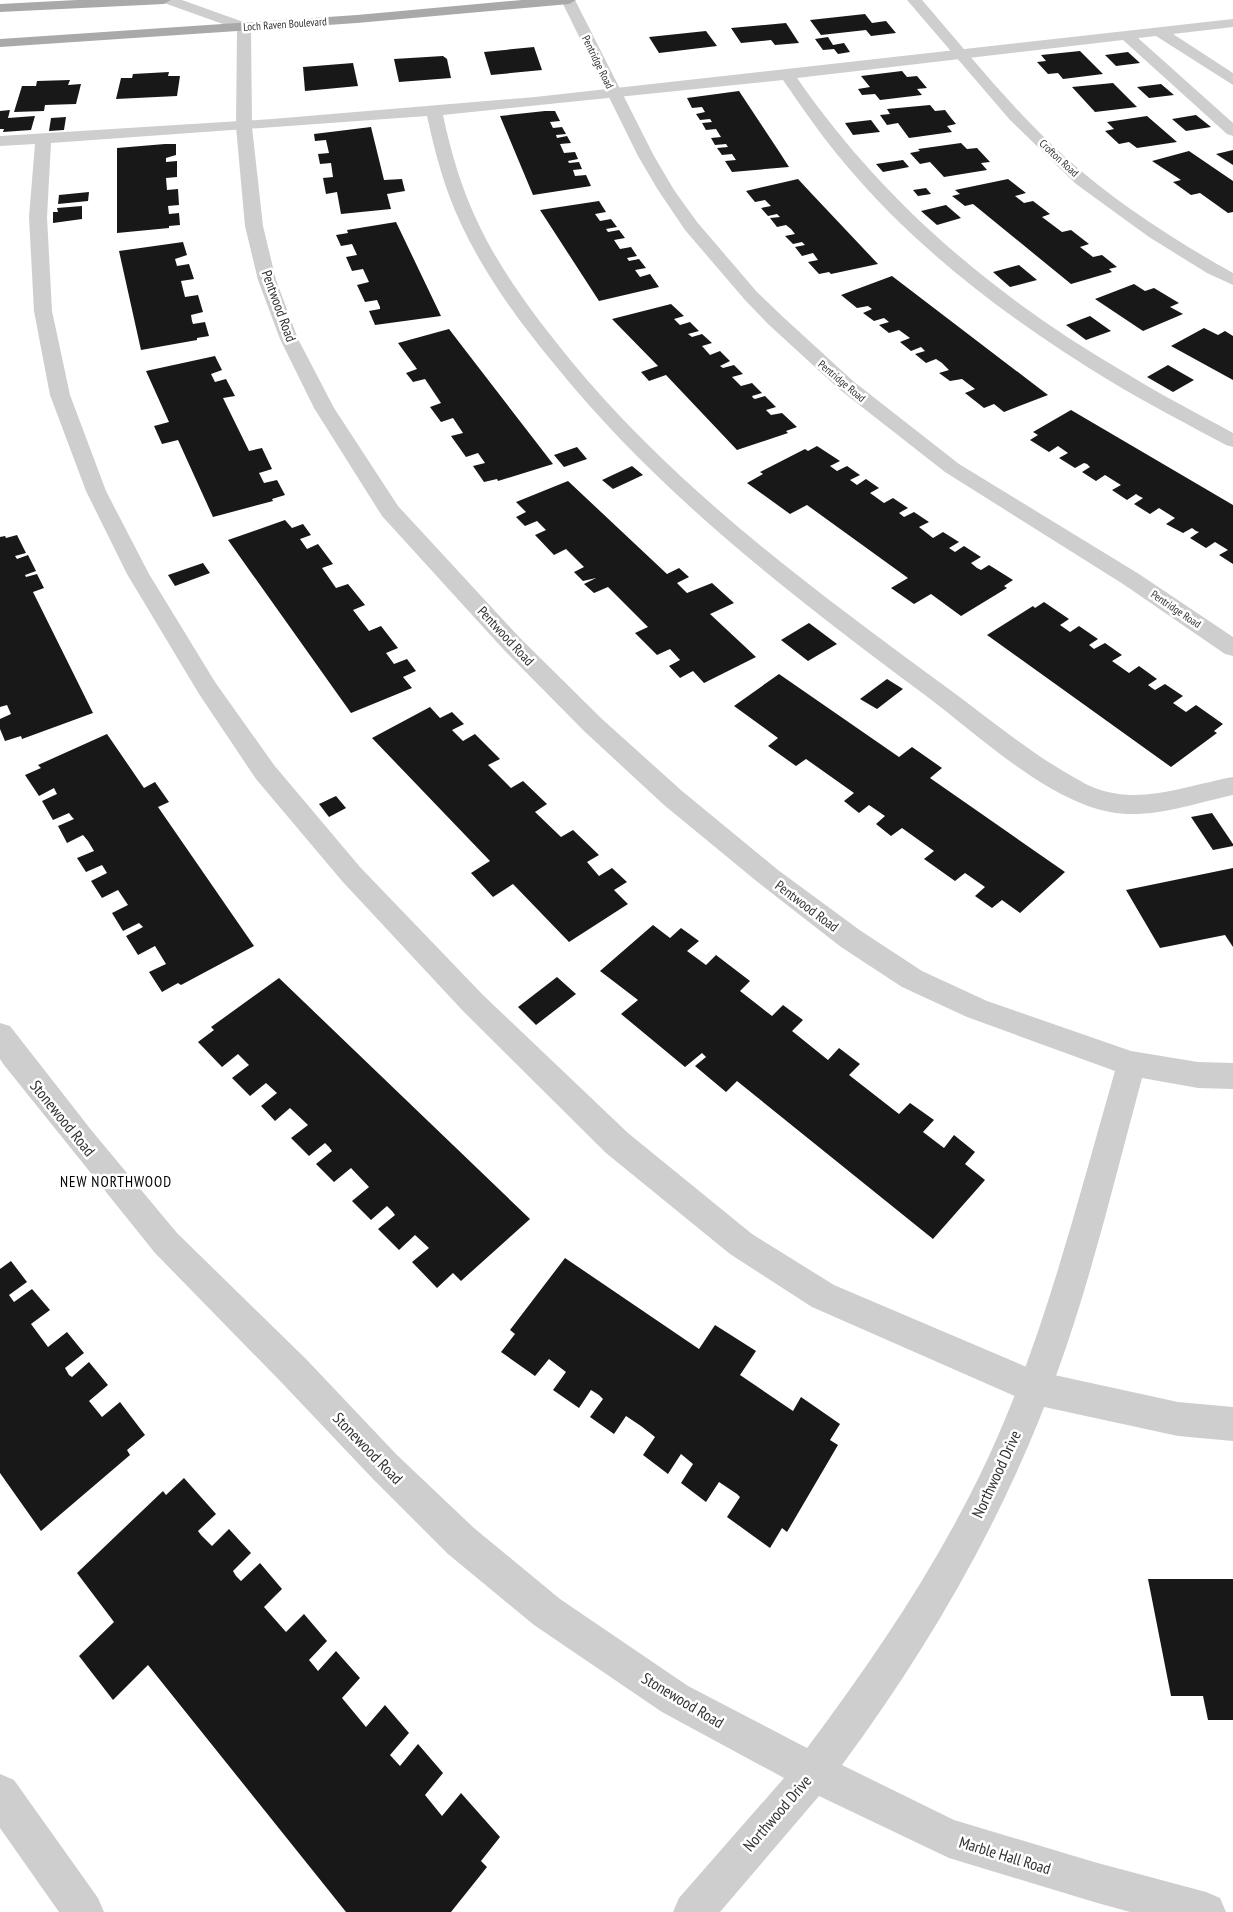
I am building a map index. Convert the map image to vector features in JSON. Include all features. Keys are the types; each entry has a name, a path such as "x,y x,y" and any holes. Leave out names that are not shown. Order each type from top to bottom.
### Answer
{"main road":[{"path":"0,8 164,0"},
{"name":"Loch Raven Boulevard","path":"0,43 244,27 568,0"}],"street":[{"path":"170,0 244,27"},
{"name":"Pentridge Road","path":"568,0 614,94 656,173 691,226 751,296 810,354 846,386 952,468 1130,579 1233,648"},
{"name":"Crofton Road","path":"914,0 1019,119 1082,180 1150,230 1195,259 1233,280"},
{"path":"0,141 244,127 614,94 1233,23"},
{"name":"Pentwood Road","path":"244,27 244,127 254,226 268,280 289,339 324,408 390,511 512,644 593,725 673,798 769,877 851,939 912,979 977,1009 1131,1064"},
{"path":"1159,32 1233,80"},
{"path":"1126,36 1233,131"},
{"path":"786,74 839,149 885,201 946,255 1005,302 1103,368 1233,441"},
{"path":"434,111 441,143 455,188 476,237 513,298 609,419 665,476 740,543 826,610 1053,777 1082,792 1109,803 1138,803 1233,786"},
{"path":"43,139 38,217 44,311 60,395 96,490 138,574 207,688 265,772 351,874 473,1002 617,1142 741,1244 824,1296 1035,1388 1178,1419 1233,1424"},
{"name":"Stonewood Road","path":"0,1035 14,1056 81,1141 166,1243 294,1371 385,1467 461,1541 547,1612 676,1699 813,1772"},
{"path":"1131,1064 1198,1075 1233,1076"},
{"name":"Northwood Drive","path":"693,1912 813,1772 898,1650 962,1546 1002,1467 1035,1388 1070,1280 1131,1064"},
{"name":"Marble Hall Road","path":"813,1772 948,1838 1094,1882 1206,1912"},
{"path":"0,1794 84,1912"}],"building":[{"path":"865,14 872,23 886,21 896,33 871,36 866,30 821,35 810,20"},
{"path":"786,23 799,43 775,45 771,40 741,43 731,28"},
{"path":"706,31 717,46 659,53 649,37"},
{"path":"828,37 833,45 844,43 850,52 838,54 834,49 823,50 815,39"},
{"path":"534,47 542,70 491,75 484,52"},
{"path":"1080,51 1103,74 1063,79 1058,73 1048,74 1037,62 1046,61 1041,55"},
{"path":"1128,52 1140,63 1116,66 1105,55"},
{"path":"443,56 447,59 451,78 399,82 394,59"},
{"path":"353,63 358,86 305,91 303,67"},
{"path":"902,71 907,77 917,76 927,88 917,89 922,95 880,100 875,94 862,95 858,89 870,87 861,76"},
{"path":"169,72 168,76 180,76 177,96 116,99 121,78 132,78 133,74"},
{"path":"70,80 68,85 81,84 76,104 45,105 44,111 14,112 22,86 36,86 37,81"},
{"path":"1113,83 1137,107 1095,112 1072,87"},
{"path":"1161,84 1174,95 1149,98 1137,87"},
{"path":"739,91 789,167 732,172 725,161 736,160 732,154 722,155 717,148 728,147 726,144 715,145 711,138 721,137 716,129 706,130 702,123 712,122 710,119 700,120 696,114 705,112 702,107 692,108 687,98"},
{"path":"930,105 935,111 945,110 956,124 947,126 952,132 909,138 898,123 887,125 880,115 890,114 887,109"},
{"path":"10,110 8,118 35,116 31,130 3,132 4,129 0,129 0,111"},
{"path":"555,111 560,121 550,122 553,128 562,127 566,134 556,135 557,138 567,136 571,143 560,144 564,153 575,152 578,159 568,161 569,163 579,162 582,169 573,170 575,176 586,175 591,186 533,195 500,116"},
{"path":"1196,115 1211,127 1186,131 1172,119"},
{"path":"1147,116 1177,142 1137,148 1129,142 1119,144 1105,131 1114,129 1107,122"},
{"path":"66,117 64,130 49,131 51,118"},
{"path":"871,120 880,132 853,135 845,123"},
{"path":"371,127 384,180 402,179 405,191 387,194 391,209 341,214 337,192 326,194 323,178 333,177 331,163 320,164 318,154 329,153 326,140 315,141 314,134"},
{"path":"961,143 967,149 977,148 990,162 981,163 987,170 944,177 930,162 920,164 910,153 920,151 918,149"},
{"path":"176,144 176,155 166,158 166,162 177,161 177,177 166,178 167,190 178,189 179,205 168,206 169,214 179,213 180,225 169,226 169,228 117,233 117,148"},
{"path":"1233,150 1233,165 1216,154"},
{"path":"1189,151 1233,181 1233,212 1228,213 1200,193 1191,195 1173,182 1181,180 1152,161"},
{"path":"903,160 909,167 883,172 876,164"},
{"path":"798,179 878,264 831,274 829,272 819,274 808,262 818,260 813,253 802,256 795,247 805,245 802,242 793,244 785,236 795,234 791,229 786,225 777,227 770,218 780,217 777,214 768,216 761,208 771,206 765,200 755,202 746,191"},
{"path":"1008,179 1026,193 1015,196 1024,203 1033,201 1050,214 1042,217 1062,232 1071,230 1089,244 1080,247 1093,257 1102,255 1117,267 1109,269 1112,272 1071,284 973,204 965,206 952,196 960,194 955,190"},
{"path":"926,188 931,194 918,196 913,190"},
{"path":"89,192 88,201 58,204 59,195"},
{"path":"599,201 606,212 595,214 600,221 611,219 617,227 606,229 608,232 619,230 625,238 614,240 620,249 631,247 637,256 627,258 629,261 639,259 646,268 635,270 640,277 650,274 659,287 599,301 540,210"},
{"path":"946,205 961,218 937,225 921,211"},
{"path":"82,206 82,219 53,223 53,212 58,212 57,208"},
{"path":"396,222 441,316 375,325 369,311 380,309 377,300 365,302 357,285 369,282 363,269 352,271 346,257 357,255 352,244 341,246 336,235 348,233 347,230"},
{"path":"183,242 187,255 175,259 177,266 189,264 194,279 181,281 185,297 198,295 203,312 191,315 192,321 193,324 205,322 209,336 141,350 119,251"},
{"path":"1019,265 1037,280 1010,287 993,272"},
{"path":"892,276 1048,395 1004,412 994,404 984,408 965,393 975,389 962,379 950,381 939,373 949,370 942,363 936,359 926,363 915,354 925,351 921,347 911,351 900,342 910,338 899,330 889,333 879,325 889,322 884,318 874,321 863,313 872,309 868,306 857,308 841,295"},
{"path":"1134,284 1145,291 1154,288 1179,303 1170,307 1183,314 1143,331 1095,299"},
{"path":"671,304 684,316 674,319 680,325 690,322 699,331 688,334 692,337 702,334 712,343 702,346 710,355 720,351 730,361 720,366 723,368 734,365 743,374 732,377 741,386 752,383 762,393 752,396 753,398 765,396 776,407 766,410 771,415 782,413 797,427 786,431 788,433 737,450 666,375 649,381 641,372 658,366 612,319"},
{"path":"1090,316 1111,331 1086,340 1066,325"},
{"path":"1204,328 1218,335 1225,331 1233,336 1233,380 1171,346"},
{"path":"449,329 553,464 498,481 497,479 484,482 473,466 485,463 478,453 466,457 451,436 463,433 453,418 441,422 430,407 441,403 425,379 413,382 406,373 417,369 398,343"},
{"path":"215,356 222,370 211,374 215,382 226,379 235,396 223,398 249,451 262,448 272,469 259,473 264,483 277,480 285,495 272,499 273,501 213,517 178,440 162,444 154,426 169,422 146,371"},
{"path":"1168,365 1194,380 1173,392 1147,377"},
{"path":"1071,410 1233,505 1233,564 1219,555 1228,550 1215,542 1206,548 1190,538 1199,532 1192,528 1183,533 1166,524 1175,518 1159,508 1150,514 1134,504 1143,498 1136,494 1127,500 1112,490 1121,485 1105,475 1096,481 1082,472 1090,467 1087,464 1084,463 1075,468 1059,458 1068,453 1058,446 1049,452 1030,440 1038,435 1033,432"},
{"path":"817,446 840,461 830,466 837,471 847,466 860,475 850,480 857,485 866,479 879,488 870,493 884,503 893,498 908,508 899,513 904,517 914,512 929,522 919,527 933,538 943,532 959,542 949,548 955,552 964,546 981,557 971,563 977,568 981,570 989,565 1013,580 1004,586 1007,588 961,616 931,594 914,604 891,588 908,578 807,505 790,514 747,483 763,474 760,472 805,449 808,451"},
{"path":"577,447 587,459 564,467 554,455"},
{"path":"632,466 643,475 613,489 602,480"},
{"path":"568,481 667,574 679,568 689,577 677,583 687,593 712,583 734,603 710,614 756,657 704,683 693,671 680,678 669,666 680,660 670,649 657,655 635,633 648,627 608,587 594,593 584,584 596,578 583,581 574,572 584,567 566,549 554,555 535,535 546,530 537,521 525,526 516,517 526,512 516,502"},
{"path":"285,520 292,528 303,524 311,535 300,539 307,549 318,544 333,564 322,568 336,588 348,584 365,605 353,610 369,631 381,626 398,648 386,653 394,664 407,659 416,671 403,677 412,688 351,713 228,540"},
{"path":"17,535 26,553 15,556 17,559 28,555 36,571 25,575 26,577 37,574 44,588 33,592 93,713 22,739 21,736 5,741 0,729 0,719 11,714 7,705 0,707 0,537 5,536 6,538"},
{"path":"203,563 210,573 175,586 168,575"},
{"path":"1044,602 1069,619 1060,625 1070,632 1079,626 1098,639 1089,645 1094,649 1105,643 1122,655 1112,661 1129,673 1139,666 1157,679 1148,685 1152,688 1155,690 1165,684 1183,696 1173,703 1186,712 1196,705 1223,724 1214,731 1217,733 1171,767 987,635 1033,606 1035,608"},
{"path":"809,623 837,644 808,661 781,640"},
{"path":"779,674 899,757 912,747 942,768 930,778 1065,872 1020,913 1002,900 992,908 975,896 985,887 965,873 955,881 924,859 934,851 902,828 891,836 876,824 885,816 869,805 859,813 844,801 854,793 806,759 796,766 768,746 778,738 734,706"},
{"path":"887,679 903,689 877,709 860,699"},
{"path":"430,707 440,718 452,712 464,724 452,730 463,741 475,734 500,759 488,765 511,788 523,781 547,804 535,812 561,837 573,830 599,855 587,862 599,876 612,868 627,882 614,890 628,904 569,942 513,884 493,897 471,873 490,861 372,738"},
{"path":"107,734 144,788 155,782 169,802 158,807 254,946 181,985 178,983 162,992 149,972 166,964 155,946 138,955 126,936 143,927 139,923 123,931 112,913 128,905 118,890 102,898 91,881 107,873 102,865 86,872 77,858 94,851 88,841 83,835 67,843 58,826 74,819 69,813 53,820 42,801 57,794 54,788 39,796 25,775 41,768 38,765"},
{"path":"336,796 346,808 329,817 319,804"},
{"path":"1212,813 1233,846 1213,850 1191,817"},
{"path":"1233,868 1233,947 1225,935 1160,948 1126,890"},
{"path":"653,925 670,938 681,928 699,941 687,951 706,965 716,955 750,981 740,991 772,1016 783,1005 803,1020 792,1031 828,1060 839,1048 860,1064 849,1075 899,1114 910,1103 934,1120 923,1132 944,1148 954,1135 975,1152 965,1164 985,1180 933,1239 737,1081 726,1092 695,1066 706,1057 702,1053 685,1067 621,1014 638,1000 600,971"},
{"path":"557,977 576,994 536,1025 518,1007"},
{"path":"279,978 530,1219 461,1281 453,1273 437,1288 412,1262 429,1248 415,1235 399,1250 378,1229 395,1215 392,1211 387,1206 371,1220 352,1201 369,1187 351,1168 334,1182 316,1164 332,1151 329,1147 325,1143 309,1156 291,1138 308,1125 290,1108 275,1121 261,1106 277,1093 266,1083 250,1096 232,1078 249,1065 238,1054 222,1067 198,1042 214,1030 211,1027"},
{"path":"565,1258 699,1349 715,1325 756,1351 740,1375 793,1411 801,1397 840,1424 830,1440 838,1445 787,1532 782,1528 770,1548 727,1517 740,1497 737,1494 719,1482 706,1502 681,1483 693,1464 681,1454 668,1474 643,1455 655,1437 641,1426 626,1416 614,1434 590,1417 603,1399 599,1395 591,1390 579,1408 553,1390 566,1372 549,1359 535,1376 501,1352 515,1334 510,1330"},
{"path":"11,1261 27,1282 9,1295 14,1302 32,1289 50,1310 31,1324 48,1347 67,1332 84,1353 65,1368 69,1375 72,1377 89,1362 108,1385 89,1401 102,1417 120,1402 145,1435 127,1450 130,1455 41,1531 0,1473 0,1269"},
{"path":"184,1478 216,1514 198,1531 201,1535 212,1546 229,1529 251,1553 233,1571 236,1576 241,1581 260,1563 282,1589 264,1607 286,1632 304,1614 327,1641 309,1660 318,1671 336,1651 360,1678 342,1698 366,1727 385,1705 409,1733 390,1755 400,1766 418,1744 443,1773 425,1795 442,1816 461,1793 500,1837 481,1861 487,1867 451,1912 346,1912 148,1665 113,1700 79,1656 114,1622 77,1573 163,1491 166,1495"},
{"path":"1148,1579 1233,1579 1233,1720 1208,1720 1203,1696 1171,1696"}],"district":[{"name":"NEW NORTHWOOD","path":"116,1182"}]}
